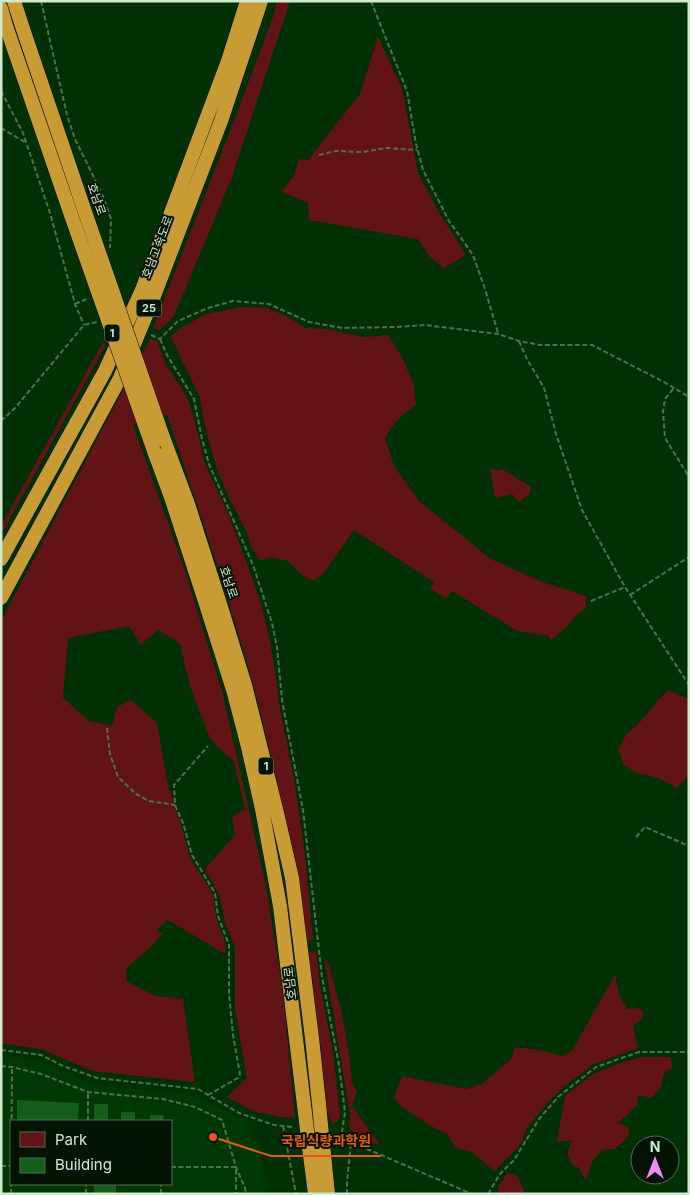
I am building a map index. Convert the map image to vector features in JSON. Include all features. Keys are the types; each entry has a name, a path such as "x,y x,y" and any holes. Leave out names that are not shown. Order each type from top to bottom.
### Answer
{"highway":[{"name":"호남로","path":"14,1 84,209 188,504 247,694 292,878 319,1104 315,1194"},
{"name":"호남고속도로","path":"1,560 105,372 142,290 228,61 247,1"},
{"name":"호남고속도로","path":"1,598 120,378 154,296 220,121 261,1"},
{"name":"호남로","path":"1,8 71,215 171,497 234,693 262,809 280,906 304,1105 328,1194"}],"path":[{"path":"371,1 407,91 422,170 449,221 472,255 485,289 498,334"},
{"path":"1,91 23,133 50,213 75,304 84,325 15,408 1,421"},
{"path":"1,128 26,142"},
{"path":"319,155 336,151 363,152 386,148 417,150"},
{"path":"160,339 178,321 208,308 234,301 269,304 309,322 342,328 424,325 498,334 540,345 592,345 689,397"},
{"path":"150,335 160,339 167,355 194,400 209,464 253,565 272,623 277,647 282,700 302,810 322,977 339,1065 345,1112 341,1138"},
{"path":"519,341 544,388 556,434 582,510 625,587 689,685"},
{"path":"673,388 665,398 663,412 665,438 689,476"},
{"path":"630,595 689,557"},
{"path":"590,601 625,587"},
{"path":"107,728 110,754 118,777 136,794 149,801 175,805"},
{"path":"208,746 174,785 175,805 183,823 192,855 214,893 218,916 229,945 229,994 233,1035 240,1074 238,1078 208,1095"},
{"path":"636,837 645,827 689,846"},
{"path":"312,946 319,945"},
{"path":"1,1050 41,1055 63,1066 97,1078 198,1089 239,1113 274,1124 292,1127"},
{"path":"488,1194 500,1174 514,1160 538,1119 558,1097 596,1067 639,1052 689,1052"},
{"path":"1,1066 41,1074 88,1092 163,1099 195,1107 222,1120 246,1194"},
{"path":"11,1120 12,1067"},
{"path":"88,1092 88,1120"},
{"path":"283,1126 296,1194"},
{"path":"326,1131 472,1194"},
{"path":"347,1194 351,1142"},
{"path":"172,1167 236,1167"},
{"path":"236,1167 236,1194"}],"shaded area":[{"path":"1,1056 55,1066 91,1085 184,1093 248,1121 271,1194 1,1194"}],"green space":[{"path":"277,1 290,1 232,177 174,316 160,330 153,328 232,126 273,17"},
{"path":"378,37 402,88 418,173 440,214 466,255 444,268 430,257 418,239 309,220 308,203 282,192 294,175 299,159 308,160 360,94"},
{"path":"242,307 267,308 287,316 305,328 327,329 363,337 388,335 403,359 414,386 416,405 398,420 385,438 394,466 420,502 491,559 542,582 586,596 586,608 551,640 549,636 517,631 452,591 446,598 430,589 434,582 354,530 323,574 314,581 303,576 288,561 269,557 261,561 252,548 247,533 228,496 215,463 200,398 171,337 179,329 206,314"},
{"path":"150,339 157,341 166,365 189,402 205,464 229,516 243,553 260,600 269,636 304,846 313,940 307,940 276,775 256,694 216,563 167,415 133,425 184,568 222,691 266,886 283,994 295,1118 253,1111 227,1097 247,1078 235,1010 235,948 225,922 219,895 205,869 235,835 232,817 245,809 234,762 210,738 191,689 180,644 158,630 141,645 129,626 68,638 63,698 89,721 112,726 117,707 131,700 157,723 167,780 175,808 190,858 213,894 216,918 226,944 225,954 168,920 156,930 163,933 147,951 127,967 126,981 156,996 183,999 195,1082 92,1071 41,1049 1,1043 1,621"},
{"path":"103,342 106,345 1,535 1,526"},
{"path":"490,469 504,470 531,487 529,495 519,502 512,494 495,498"},
{"path":"668,690 689,699 689,775 677,788 658,778 637,773 624,765 618,750 626,735 643,719"},
{"path":"309,952 316,952 320,985 333,1052 340,1113 339,1120 333,1124 326,1109 326,1095"},
{"path":"324,958 329,965 342,1014 352,1084 357,1091 352,1106 380,1145 358,1138 349,1127 350,1114"},
{"path":"615,975 619,994 627,1009 637,1008 643,1011 643,1018 633,1026 638,1048 594,1064 565,1086 550,1100 527,1128 519,1147 495,1172 472,1152 456,1148 446,1133 436,1129 402,1107 394,1098 402,1076 466,1089 482,1084 512,1058 515,1047 563,1056 572,1051"},
{"path":"642,1057 670,1057 673,1068 664,1073 661,1087 652,1098 638,1095 637,1105 618,1123 629,1128 628,1137 615,1149 602,1150 592,1162 586,1180 579,1168 573,1165 567,1154 572,1140 557,1142 565,1096 593,1074 620,1063"},
{"path":"507,1173 517,1176 526,1194 498,1194 499,1185"}],"building":[{"path":"17,1100 79,1103 78,1120 17,1120"},
{"path":"94,1104 108,1104 108,1120 94,1120"},
{"path":"121,1112 135,1112 135,1120 121,1120"},
{"path":"150,1115 164,1115 163,1120 150,1120"},
{"path":"94,1185 116,1185 116,1194 94,1194"}],"place":[{"name":"국립식량과학원","path":"213,1137"}]}
